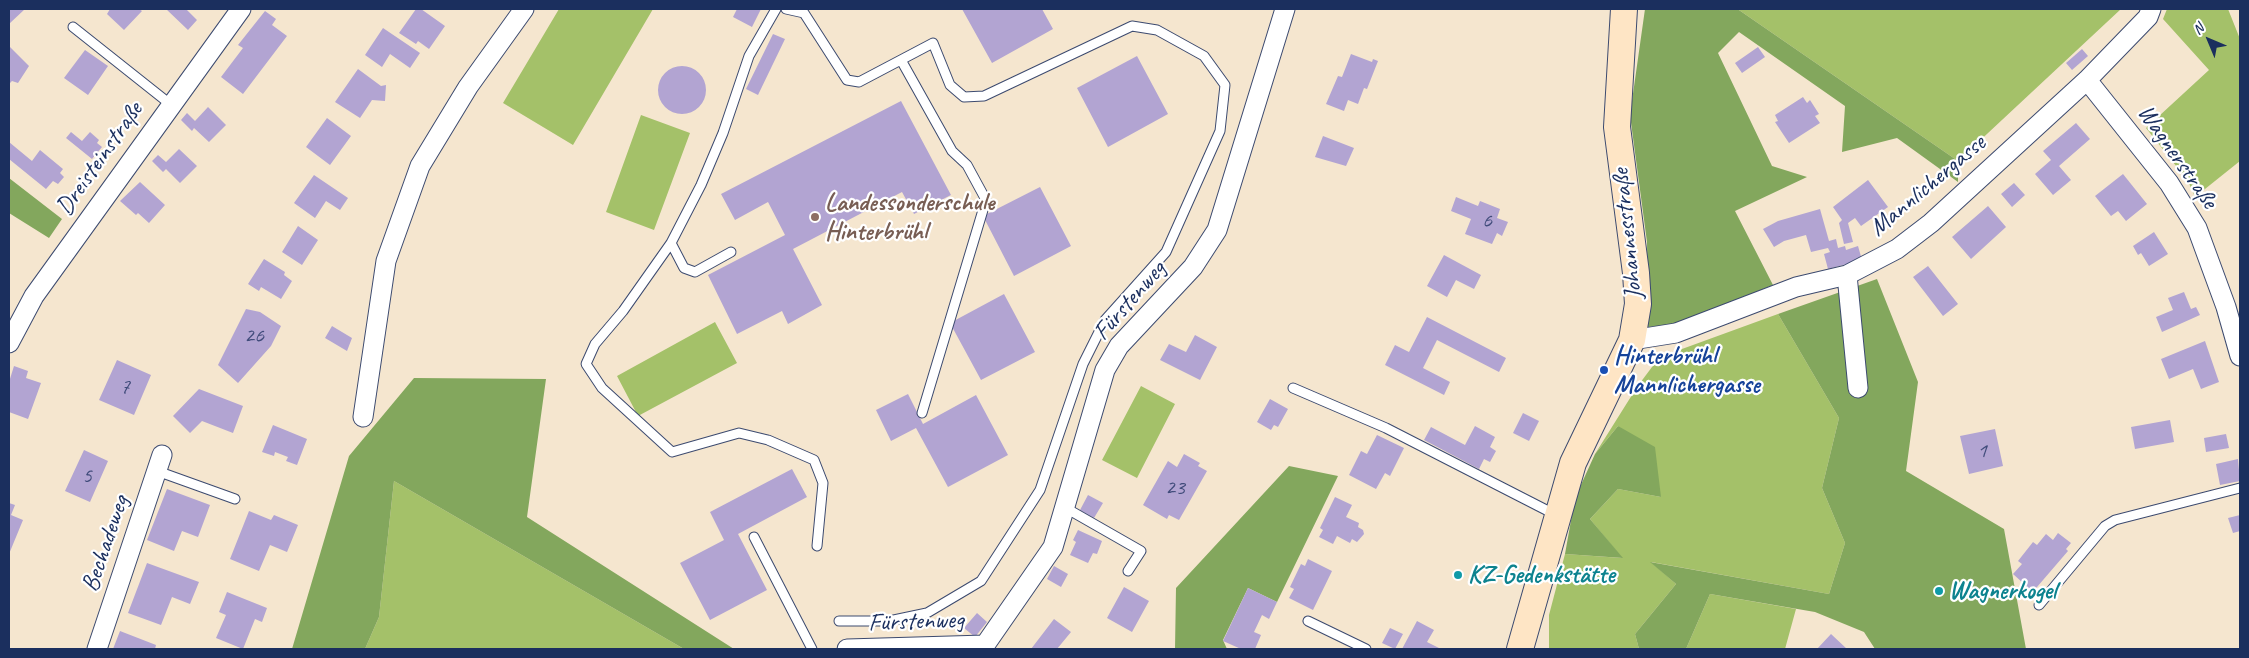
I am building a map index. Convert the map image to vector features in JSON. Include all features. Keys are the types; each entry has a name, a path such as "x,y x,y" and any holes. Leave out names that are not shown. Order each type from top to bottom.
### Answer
{"main road":[{"name":"Johannesstraße","path":"1520,649 1573,463 1632,340 1638,304 1636,273 1617,126 1624,9"}],"street":[{"name":"Dreisteinstraße","path":"9,343 34,296 170,104 241,9"},
{"path":"363,417 386,261 420,166 468,87 524,9"},
{"name":"Fürstenweg","path":"848,649 986,648 1053,547 1105,370 1119,346 1193,267 1217,230 1286,9"},
{"name":"Mannlichergasse","path":"1632,340 1676,333 1796,287 1847,275 1897,250 1931,223 2087,80 2148,17 2151,9"},
{"name":"Wagnerstraße","path":"2087,80 2169,183 2197,228 2226,307 2240,356"},
{"path":"1847,275 1858,388"},
{"name":"Bechadeweg","path":"97,649 160,463"}],"lane":[{"path":"776,9 749,56 723,133 702,185 672,242 623,311 595,344 586,364 602,388 672,452 739,434 768,440 814,460 823,482 817,546"},
{"path":"786,9 804,13 847,80 859,82 933,43 950,85 964,97 984,96 1132,26 1157,30 1204,56 1225,85 1220,130 1166,252 1105,320 1083,364 1040,490 981,581 928,613 889,620 839,621"},
{"path":"73,27 170,104"},
{"path":"901,60 952,151 967,164 986,200 922,413"},
{"path":"672,242 684,268 696,272 732,252"},
{"path":"1293,388 1386,428 1557,516"},
{"path":"160,463 235,499"},
{"path":"2039,605 2105,526 2115,520 2240,488"},
{"path":"1064,507 1141,551 1128,572"},
{"path":"754,537 812,649"},
{"path":"1308,621 1366,649"}],"green space":[{"path":"559,9 653,9 573,145 503,103"},
{"path":"1645,9 1739,10 1958,161 1958,182 1897,138 1842,152 1845,106 1739,32 1718,53 1772,166 1807,177 1735,211 1773,285 1675,325 1648,327 1647,242 1630,115"},
{"path":"1733,9 2121,9 1958,161 1739,10"},
{"path":"2167,9 2228,9 2240,39 2240,161 2195,197 2188,181 2146,128 2209,70 2163,19"},
{"path":"641,115 690,133 654,230 606,212"},
{"path":"9,178 62,219 49,238 9,213"},
{"path":"1877,279 1918,382 1906,471 2004,529 2026,649 1875,649 1864,632 1815,612 1710,594 1686,649 1639,649 1635,634 1676,584 1650,562 1829,594 1845,543 1822,488 1839,418 1778,314"},
{"path":"1778,314 1839,418 1822,488 1845,543 1829,594 1651,562 1676,584 1635,634 1639,649 1549,649 1549,615 1565,554 1622,558 1590,519 1618,489 1661,497 1618,426 1595,454 1637,387 1655,363 1671,353"},
{"path":"715,322 737,363 638,416 617,376"},
{"path":"414,378 546,379 527,517 734,649 684,649 394,481 379,617 365,649 292,649 349,456"},
{"path":"1141,386 1175,404 1137,478 1102,460"},
{"path":"1618,426 1655,447 1661,497 1618,489 1590,519 1623,558 1565,554 1575,498 1595,454"},
{"path":"1289,466 1338,476 1277,602 1248,588 1223,640 1227,649 1175,649 1176,588"},
{"path":"394,481 684,649 365,649 379,617"},
{"path":"1710,594 1796,609 1785,649 1686,649"}],"building":[{"path":"9,9 25,9 9,24"},
{"path":"110,9 139,9 142,11 124,30 107,14"},
{"path":"166,9 186,9 197,20 188,30"},
{"path":"416,9 421,9 445,26 429,49 418,41 416,44 399,33"},
{"path":"737,9 761,9 752,27 733,17"},
{"path":"962,9 1042,9 1053,29 992,63"},
{"path":"265,11 276,19 272,25 287,36 243,94 221,77 243,48 238,45"},
{"path":"383,28 420,53 410,68 390,54 382,67 365,55"},
{"path":"773,34 785,39 758,95 746,89"},
{"path":"9,46 29,66 18,83 12,81 9,84"},
{"path":"1758,47 1765,57 1742,73 1735,63"},
{"path":"2082,49 2088,56 2072,70 2066,63"},
{"path":"85,50 108,66 88,95 64,78"},
{"path":"1351,54 1372,62 1373,59 1378,61 1367,89 1364,88 1358,104 1348,100 1344,111 1326,104 1338,76 1342,77"},
{"path":"1137,56 1168,114 1108,147 1077,88"},
{"path":"682,66 691,68 699,73 704,81 706,90 704,99 699,107 691,112 682,114 673,112 665,107 660,99 658,90 660,81 665,73 673,68"},
{"path":"358,69 381,86 386,85 385,101 372,100 360,118 335,102"},
{"path":"1803,97 1807,103 1810,100 1819,114 1815,116 1820,123 1789,143 1775,122 1778,121 1775,115"},
{"name":"Landessonderschule Hinterbrühl","path":"901,101 951,195 914,214 902,192 793,249 822,305 788,324 782,311 737,334 708,275 785,235 768,202 735,220 721,194"},
{"path":"208,107 226,125 209,142 194,128 192,131 181,120 187,113 195,121"},
{"path":"327,118 351,136 330,165 306,147"},
{"path":"2076,123 2090,139 2059,166 2071,180 2053,195 2035,174 2051,160 2043,151"},
{"path":"71,132 82,141 90,132 99,140 97,143 102,147 92,159 66,138"},
{"path":"1323,136 1354,148 1346,166 1315,157"},
{"path":"9,142 32,161 40,150 63,169 60,173 64,177 58,184 53,181 46,189 9,159"},
{"path":"179,149 197,166 180,183 166,169 163,172 152,161 158,155 166,162"},
{"path":"2123,174 2147,204 2126,221 2118,211 2111,216 2095,196"},
{"path":"314,175 348,198 340,210 326,201 315,218 294,203"},
{"path":"1868,180 1888,207 1861,226 1855,218 1848,223 1853,242 1844,244 1839,223 1842,220 1833,207"},
{"path":"140,182 165,205 149,223 120,201"},
{"path":"2014,183 2025,195 2012,207 2001,194"},
{"path":"1040,187 1071,246 1014,276 983,216"},
{"path":"1456,197 1478,206 1480,201 1500,209 1497,218 1508,222 1502,236 1497,233 1492,244 1465,234 1471,219 1451,211"},
{"path":"1988,206 2006,227 1971,259 1952,237"},
{"path":"1820,209 1829,241 1836,239 1838,248 1845,246 1846,250 1858,246 1862,260 1828,269 1824,254 1830,252 1828,248 1811,252 1806,235 1784,241 1774,247 1763,229 1778,221"},
{"path":"298,226 318,240 302,265 282,252"},
{"path":"2154,232 2168,254 2149,266 2141,253 2138,255 2133,246"},
{"path":"1444,255 1481,275 1474,289 1456,280 1447,297 1427,286"},
{"path":"264,259 285,272 284,275 292,281 281,299 261,287 259,291 248,284"},
{"path":"1928,266 1958,304 1943,316 1913,277"},
{"path":"2184,292 2191,309 2196,307 2200,315 2162,332 2156,317 2173,310 2168,298"},
{"path":"1004,294 1035,352 981,380 950,323"},
{"path":"246,309 260,312 281,326 271,346 238,383 218,365"},
{"path":"1427,317 1506,358 1499,372 1437,340 1423,368 1450,382 1444,395 1385,365 1395,345 1409,352"},
{"path":"332,326 352,338 347,351 325,338"},
{"path":"1195,335 1217,347 1200,380 1160,360 1169,344 1186,352"},
{"path":"2205,341 2219,382 2201,389 2193,369 2169,379 2161,359"},
{"path":"117,360 151,375 134,415 99,400"},
{"path":"14,366 28,371 26,378 41,383 28,419 9,412 9,382"},
{"path":"199,389 243,406 233,433 202,421 190,433 173,416"},
{"path":"908,394 923,424 976,395 1008,455 948,487 916,428 891,441 876,410"},
{"path":"1270,399 1288,409 1278,427 1274,425 1271,430 1257,422"},
{"path":"1523,413 1539,421 1529,441 1513,433"},
{"path":"2170,420 2174,442 2135,449 2131,427"},
{"path":"273,425 307,439 297,465 286,461 288,457 275,452 274,456 262,452"},
{"path":"1475,426 1495,437 1490,447 1496,451 1490,462 1484,459 1479,469 1424,440 1431,427 1465,445"},
{"path":"1995,429 2003,466 1969,474 1960,436"},
{"path":"2226,434 2229,448 2206,452 2204,438"},
{"path":"1377,435 1404,448 1390,476 1385,473 1376,489 1349,475 1361,451 1367,454"},
{"path":"84,450 108,461 90,502 65,491"},
{"path":"1184,454 1200,463 1198,466 1207,471 1179,520 1169,515 1167,519 1143,505 1168,461 1177,467"},
{"path":"2238,459 2240,481 2220,485 2216,464"},
{"path":"792,469 807,497 738,534 767,590 710,620 680,563 724,540 710,512"},
{"path":"167,489 210,505 198,537 182,531 174,551 147,540"},
{"path":"1088,495 1103,503 1094,518 1080,510"},
{"path":"1335,497 1352,505 1346,517 1359,523 1358,527 1363,530 1364,534 1357,542 1352,539 1350,543 1337,536 1333,544 1319,537 1323,530 1320,528"},
{"path":"9,503 15,505 11,515 23,520 9,554"},
{"path":"249,511 271,520 274,515 298,525 287,552 270,545 259,571 230,559"},
{"path":"2240,515 2240,531 2233,533 2228,518"},
{"path":"1078,530 1102,541 1097,554 1093,553 1088,563 1070,555 1076,542 1073,540"},
{"path":"2058,533 2071,543 2066,549 2068,551 2031,594 2021,586 2023,583 2013,574 2022,564 2018,561 2033,542 2037,545 2046,534 2053,540"},
{"path":"1308,559 1332,571 1313,610 1289,598 1294,589 1290,587 1301,564 1305,566"},
{"path":"147,563 199,582 190,604 172,597 161,625 128,613"},
{"path":"1054,566 1068,574 1061,587 1047,579"},
{"path":"1124,587 1149,601 1132,632 1107,618"},
{"path":"1248,588 1277,602 1269,619 1262,615 1254,632 1261,635 1255,649 1241,649 1223,641"},
{"path":"227,592 267,608 262,622 255,619 243,649 216,638 226,615 219,612"},
{"path":"977,613 987,622 975,637 964,628"},
{"path":"1054,619 1071,632 1057,649 1031,649"},
{"path":"1417,621 1434,630 1427,642 1438,649 1402,649"},
{"path":"1390,628 1403,634 1395,649 1382,643"},
{"path":"120,631 156,645 155,649 113,649"},
{"path":"1831,634 1847,649 1817,649"}],"place":[{"name":"Landessonderschule Hinterbrühl","path":"815,217"},
{"name":"Hinterbrühl Mannlichergasse","path":"1604,370"},
{"name":"KZ-Gedenkstätte","path":"1458,575"},
{"name":"Wagnerkogel","path":"1939,591"}]}
